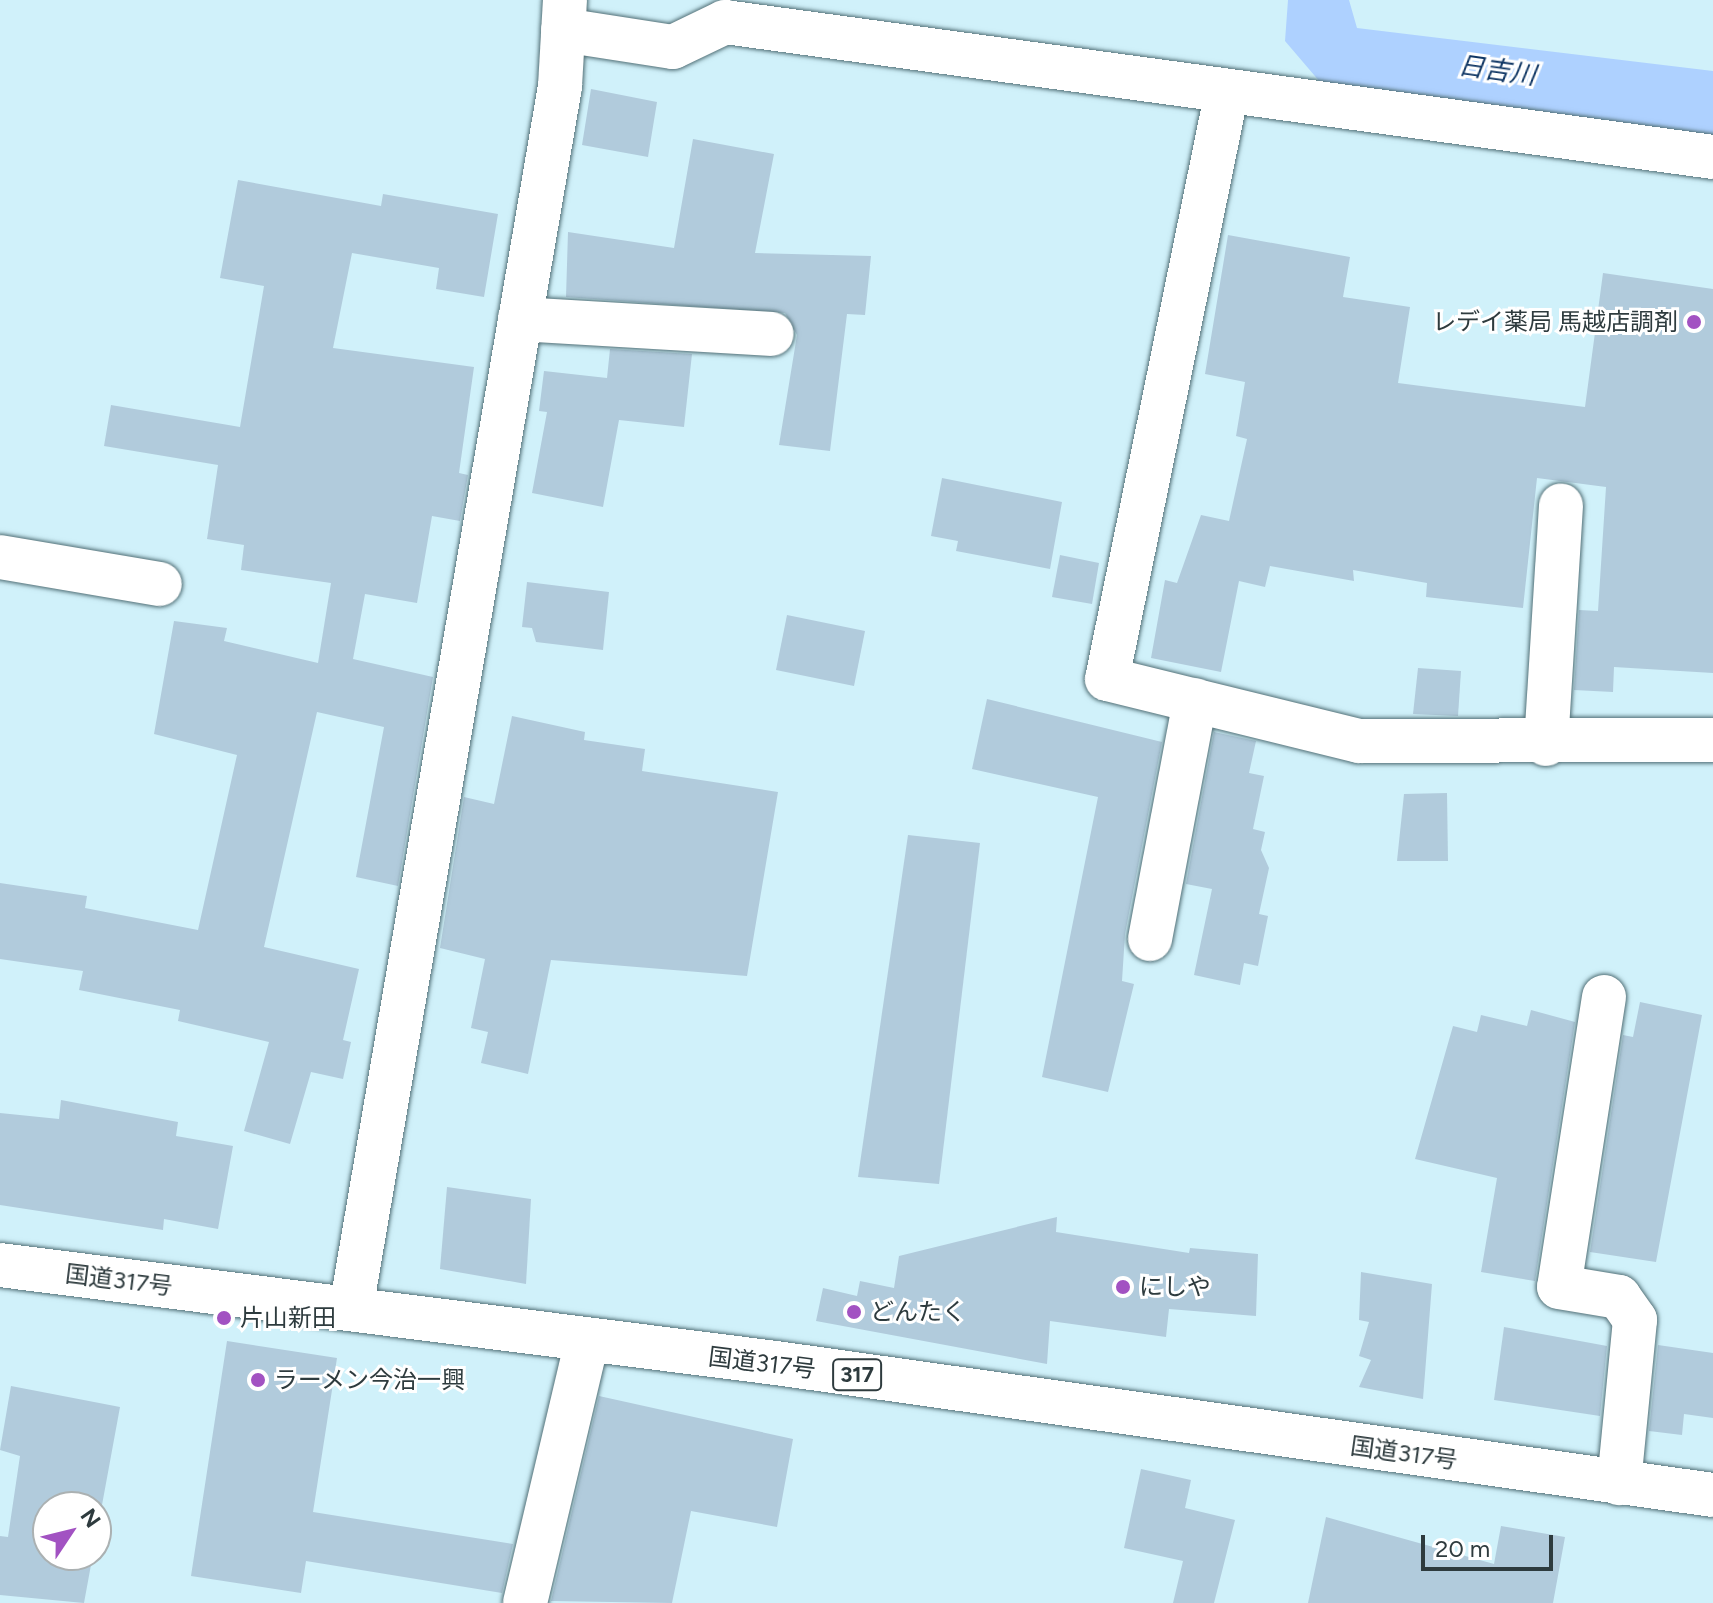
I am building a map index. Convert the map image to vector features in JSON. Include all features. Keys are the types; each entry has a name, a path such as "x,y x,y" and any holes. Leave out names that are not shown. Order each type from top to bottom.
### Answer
{"main road":[{"path":"351,1309 520,319 564,15 673,47 725,22 1713,157"},
{"path":"1227,91 1107,679 1359,741 1546,744 1713,740"},
{"path":"520,319 772,334"},
{"path":"1546,744 1561,505"},
{"path":"0,557 160,584"},
{"path":"1150,939 1195,700"},
{"path":"1604,997 1559,1287 1619,1297 1635,1320 1619,1483"},
{"name":"国道317号","path":"0,1265 351,1309 586,1344 776,1363 1713,1495"},
{"path":"525,1603 586,1344"}],"water":[{"name":"日吉川","path":"1288,0 1349,0 1357,28 1713,71 1713,139 1320,82 1285,41"}],"building":[{"path":"591,89 657,102 648,157 582,145"},
{"path":"693,139 774,154 755,253 871,256 865,315 847,314 830,451 779,445 797,335 785,313 566,297 568,232 674,248"},
{"path":"238,180 381,206 383,194 498,214 484,297 436,289 439,268 352,253 333,348 474,367 459,473 468,475 460,521 432,516 417,603 365,594 353,659 433,677 398,886 356,877 384,727 317,712 264,947 359,969 343,1040 351,1042 343,1079 311,1072 290,1144 244,1131 269,1042 178,1021 180,1010 79,990 83,971 0,959 0,883 87,896 85,908 198,930 237,755 154,734 174,621 227,628 224,641 318,663 331,583 241,570 244,545 207,539 218,465 104,446 111,405 240,427 264,286 220,278"},
{"path":"1228,235 1350,257 1343,297 1410,307 1398,383 1585,407 1603,273 1713,289 1713,673 1614,667 1613,692 1574,690 1579,610 1598,611 1606,487 1537,478 1523,608 1426,597 1427,583 1353,570 1354,581 1270,566 1265,587 1239,581 1221,672 1151,658 1165,580 1177,583 1201,515 1229,521 1247,439 1236,436 1245,382 1205,374"},
{"path":"610,349 692,354 684,427 619,420 603,507 532,493 547,412 539,411 544,371 607,378"},
{"path":"942,478 1062,502 1050,569 956,551 958,541 931,536"},
{"path":"1060,555 1099,563 1092,604 1052,597"},
{"path":"527,582 609,592 603,650 536,642 532,628 522,627"},
{"path":"787,615 865,631 854,686 776,670"},
{"path":"1418,668 1461,671 1458,716 1413,714"},
{"path":"987,699 1162,742 1125,934 1122,981 1134,984 1108,1092 1042,1077 1098,797 972,769"},
{"path":"512,716 585,732 584,740 645,749 642,771 778,792 747,976 551,960 528,1074 481,1063 488,1032 471,1028 485,959 440,948 464,797 494,804"},
{"path":"1214,732 1256,741 1249,773 1264,776 1253,829 1265,832 1261,850 1269,868 1259,914 1268,916 1258,966 1244,963 1240,985 1194,975 1212,889 1186,884"},
{"path":"1447,793 1448,861 1397,861 1404,794"},
{"path":"908,835 980,843 939,1184 858,1177"},
{"path":"1640,1002 1702,1015 1656,1262 1590,1252 1623,1035 1633,1037"},
{"path":"1531,1010 1575,1022 1535,1281 1481,1272 1497,1178 1415,1159 1453,1026 1477,1032 1481,1015 1527,1026"},
{"path":"61,1100 178,1122 176,1136 233,1146 218,1229 164,1219 163,1230 0,1205 0,1113 59,1119"},
{"path":"447,1187 531,1199 526,1284 440,1269"},
{"path":"1057,1217 1056,1232 1189,1253 1190,1248 1258,1254 1256,1316 1169,1309 1166,1337 1050,1321 1047,1364 816,1321 823,1288 857,1296 860,1281 894,1288 899,1256"},
{"path":"1361,1272 1432,1284 1423,1399 1359,1387 1371,1360 1359,1356 1369,1322 1359,1320"},
{"path":"1504,1327 1607,1346 1600,1416 1494,1400"},
{"path":"227,1341 337,1358 313,1512 513,1544 502,1593 306,1561 301,1593 191,1576"},
{"path":"1658,1345 1713,1353 1713,1418 1684,1414 1682,1435 1649,1431"},
{"path":"11,1386 120,1407 105,1491 32,1491 32,1571 90,1571 84,1603 0,1595 0,1536 8,1537 20,1456 0,1450"},
{"path":"599,1396 793,1439 777,1527 691,1511 672,1603 551,1601"},
{"path":"1141,1469 1191,1480 1185,1508 1235,1520 1214,1603 1173,1603 1183,1561 1124,1548"},
{"path":"1326,1517 1494,1564 1501,1526 1565,1537 1553,1603 1308,1603"}],"place":[{"name":"レデイ薬局 馬越店調剤","path":"1694,322"},
{"name":"にしや","path":"1123,1287"},
{"name":"どんたく","path":"854,1312"},
{"name":"片山新田","path":"224,1318"},
{"name":"ラーメン今治一興","path":"258,1380"}]}
